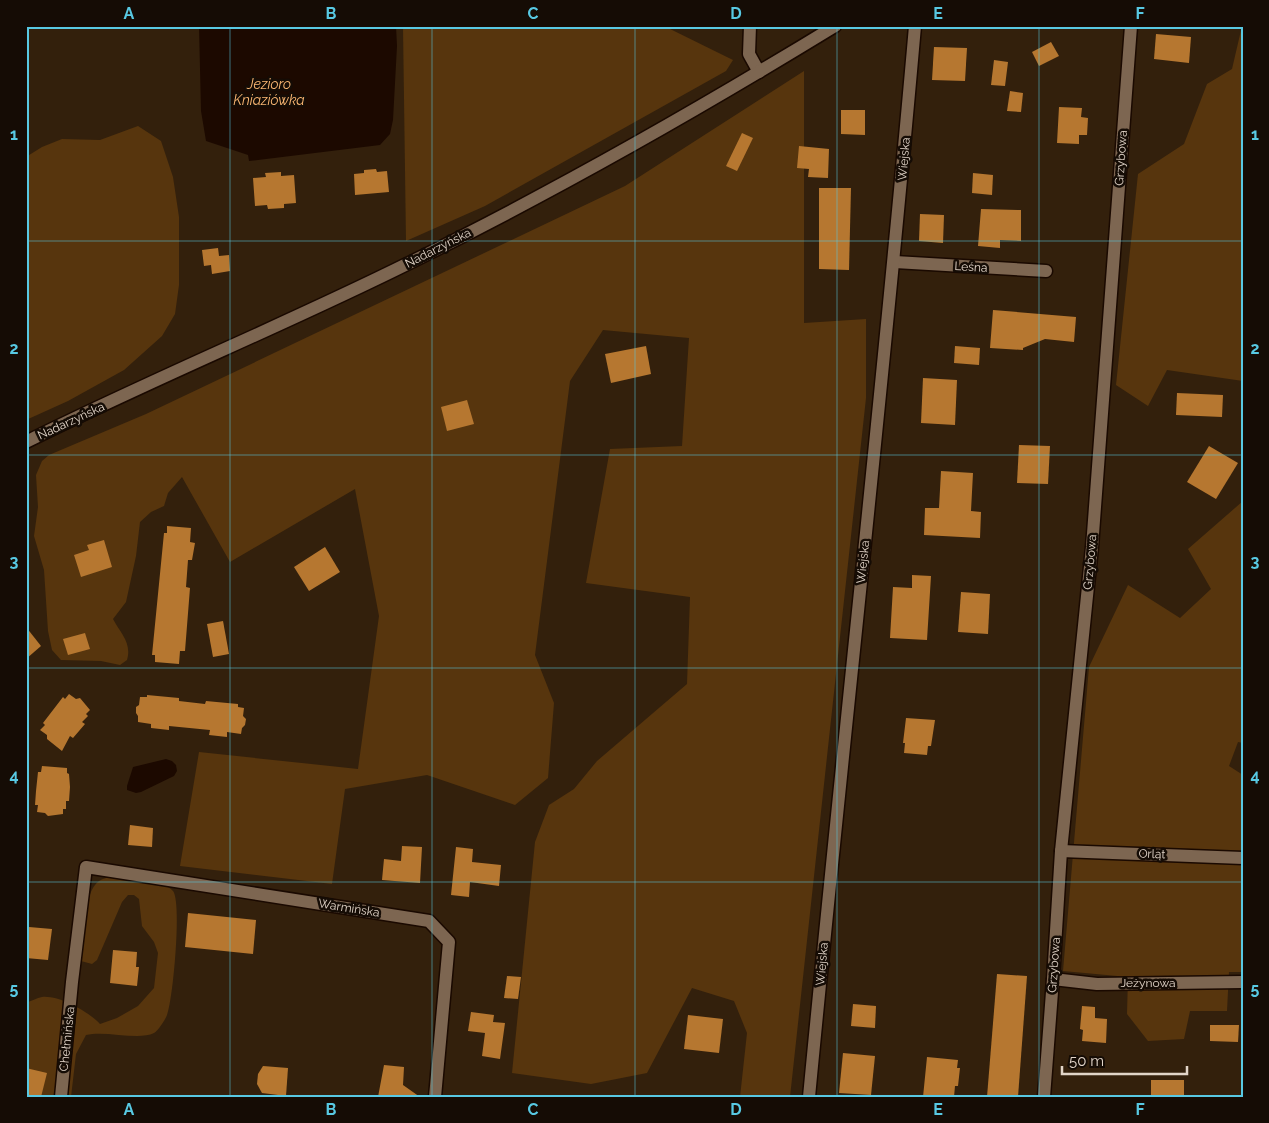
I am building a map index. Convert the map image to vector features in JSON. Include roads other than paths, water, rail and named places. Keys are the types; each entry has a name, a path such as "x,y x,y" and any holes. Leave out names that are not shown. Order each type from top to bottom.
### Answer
{"street":[{"path":"750,26 749,54 759,72"},
{"name":"Nadarzyńska","path":"26,442 444,245 655,133 835,26"},
{"name":"Wiejska","path":"809,1097 836,814 895,262 916,26"},
{"name":"Grzybowa","path":"1044,1097 1061,851 1092,547 1131,26"},
{"name":"Leśna","path":"895,262 1046,271"},
{"name":"Orląt","path":"1061,851 1243,858"},
{"name":"Chełmińska","path":"61,1097 86,867"},
{"name":"Warmińska","path":"86,867 429,921 448,942 435,1097"},
{"name":"Jeżynowa","path":"1053,979 1097,984 1243,982"}],"water":[{"name":"Jezioro Kniaziówka","path":"199,26 396,26 397,46 393,120 390,134 380,145 249,161 248,155 206,141 201,111"},
{"path":"166,759 176,765 177,771 174,776 141,792 136,793 127,790 133,767"}]}
